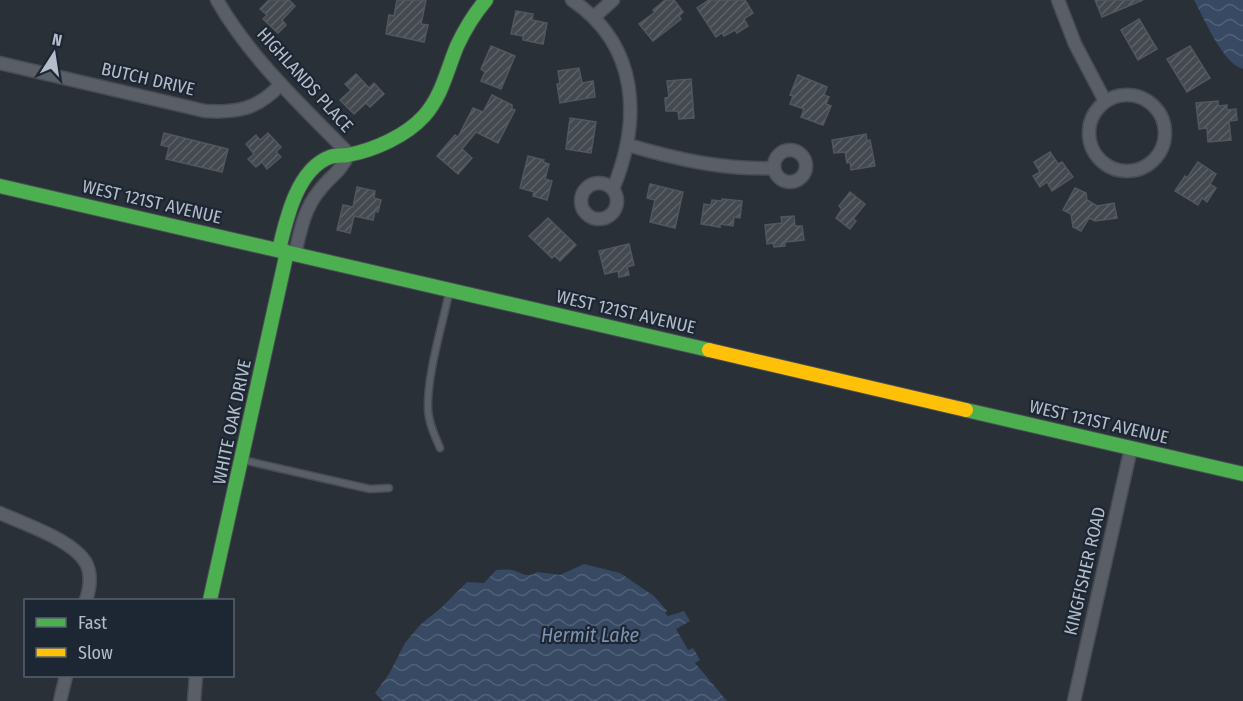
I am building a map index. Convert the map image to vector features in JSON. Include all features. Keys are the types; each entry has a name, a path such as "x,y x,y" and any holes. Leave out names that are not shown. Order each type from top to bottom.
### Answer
{"street":[{"name":"HIGHLANDS PLACE","path":"217,0 231,25 281,84 349,154"},
{"name":"WHITE OAK DRIVE","path":"210,599 287,252 289,208 312,171 327,158 349,154 392,139 418,122 442,89 451,62 472,16 486,0"},
{"path":"572,0 594,17 613,43 629,84 631,99 628,145 613,189"},
{"path":"594,17 613,0"},
{"path":"1058,0 1075,44 1105,101"},
{"name":"BUTCH DRIVE","path":"0,63 205,111 229,112 247,108 269,97 281,84"},
{"path":"1130,95 1142,98 1154,105 1161,114 1166,127 1166,140 1162,152 1154,162 1143,169 1130,172 1118,171 1106,166 1097,157 1091,146 1090,121 1105,101 1117,96 1130,95"},
{"path":"628,145 706,165 774,168"},
{"name":"WEST 121ST AVENUE","path":"0,186 1243,474"},
{"name":"KINGFISHER ROAD","path":"1074,701 1131,448"},
{"path":"0,513 63,542 75,551 85,561 90,578 86,599"},
{"path":"60,701 66,677"},
{"path":"194,701 196,677"}],"lane":[{"path":"440,448 428,409 430,384 450,290"},
{"path":"242,459 370,489 389,488"}],"water":[{"path":"1194,0 1243,0 1243,69 1228,59 1221,50"},
{"name":"Hermit Lake","path":"584,564 620,573 654,596 667,611 665,613 668,616 684,611 690,621 676,629 688,650 693,648 700,660 695,663 727,701 383,701 375,693 389,674 405,643 420,625 467,582 484,583 496,570 512,570 528,575 537,572 560,575"}],"building":[{"path":"269,0 289,0 295,6 282,20 286,25 278,33 263,19 267,15 260,9"},
{"path":"397,0 426,0 421,24 428,25 424,42 386,34 389,15 394,16"},
{"path":"665,0 674,0 683,12 679,16 681,19 653,41 639,24 655,12 653,10"},
{"path":"709,0 745,0 753,13 744,19 748,26 737,33 735,30 724,36 722,33 716,37 697,8"},
{"path":"1095,0 1143,0 1102,17"},
{"path":"516,11 533,14 532,20 547,23 543,44 523,40 523,36 511,34"},
{"path":"1139,19 1157,49 1138,60 1121,30"},
{"path":"491,46 515,56 501,89 481,81 485,72 481,69"},
{"path":"1190,46 1210,78 1187,92 1167,59"},
{"path":"579,68 582,83 593,81 595,97 560,103 557,84 560,84 558,71"},
{"path":"356,74 369,88 374,83 384,94 370,107 366,103 354,114 340,100 351,90 345,84"},
{"path":"798,75 827,87 824,95 829,97 826,104 831,106 823,125 801,117 804,109 790,104 793,96 790,95"},
{"path":"691,79 694,118 679,119 678,111 666,111 665,98 669,97 667,81"},
{"path":"492,95 512,105 512,109 515,110 498,143 476,132 462,149 472,158 458,174 437,156 455,135 458,137 473,108 483,112"},
{"path":"1218,101 1218,106 1227,105 1227,110 1236,109 1237,120 1229,121 1231,140 1208,142 1207,128 1199,129 1196,103"},
{"path":"570,118 596,122 591,153 566,149"},
{"path":"164,133 228,149 222,172 166,159 169,147 161,145"},
{"path":"268,133 281,147 276,152 281,157 267,169 262,162 256,167 248,159 254,154 246,144 256,135 260,140"},
{"path":"866,134 867,141 870,140 875,166 851,170 845,152 834,153 832,140"},
{"path":"1050,152 1058,164 1062,162 1073,177 1052,191 1047,182 1040,187 1033,176 1040,172 1034,162"},
{"path":"528,156 544,160 543,162 549,164 545,179 552,181 547,200 533,196 534,192 520,188"},
{"path":"1198,162 1216,174 1210,184 1216,188 1207,202 1202,198 1198,205 1175,191"},
{"path":"650,184 683,192 675,228 650,222 655,200 647,198"},
{"path":"357,187 375,191 374,198 381,200 378,212 375,211 373,220 354,216 350,233 337,230 343,205 353,207"},
{"path":"1075,188 1086,193 1087,200 1097,206 1114,203 1117,218 1095,221 1089,218 1081,231 1073,227 1071,214 1063,210"},
{"path":"850,192 865,204 853,219 856,221 850,229 836,218 842,209 839,206"},
{"path":"722,199 742,201 740,218 734,217 733,226 720,224 720,227 701,224 704,204 711,205 712,200 722,201"},
{"path":"794,216 795,226 802,226 804,240 785,242 785,246 774,247 773,243 767,244 765,225 782,223 781,217"},
{"path":"548,218 576,245 560,261 555,256 552,258 529,236"},
{"path":"629,244 634,265 627,267 629,275 619,277 618,271 605,274 599,251"}],"traffic: fast":[{"path":"279,250 295,197 309,172 330,157 358,153 379,146 399,136 417,123 435,100 460,40 486,0"},
{"path":"0,186 709,350"},
{"path":"210,599 287,252"},
{"path":"966,410 1243,474"}],"traffic: slow":[{"path":"709,350 966,410"}]}
